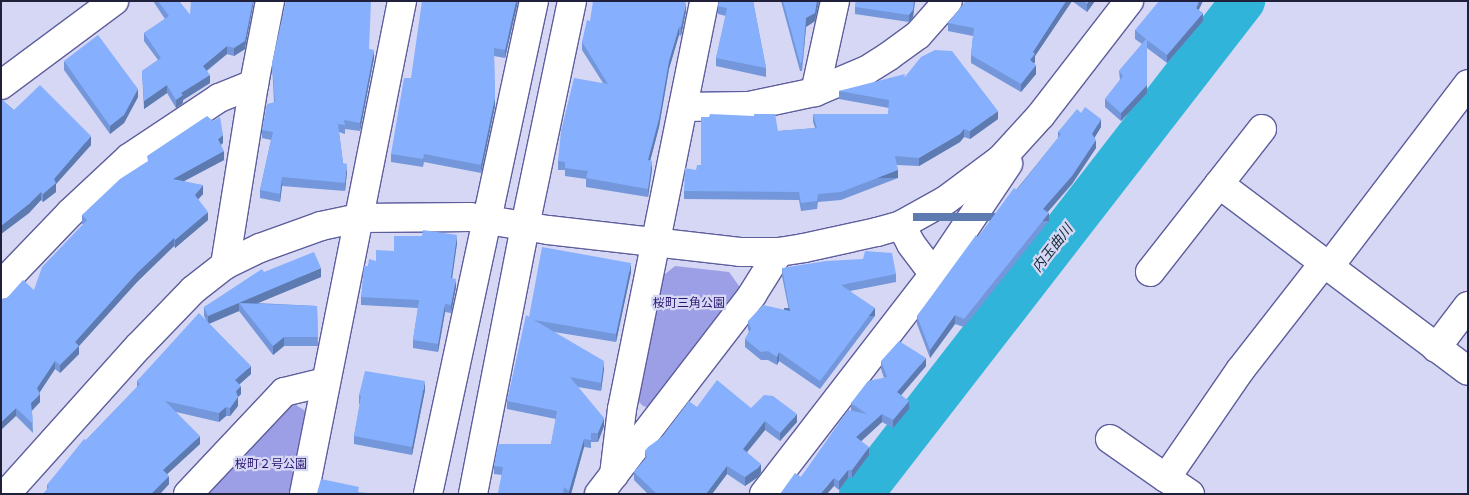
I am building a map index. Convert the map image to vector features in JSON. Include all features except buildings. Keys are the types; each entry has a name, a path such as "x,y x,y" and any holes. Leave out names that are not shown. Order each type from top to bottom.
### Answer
{"street":[{"path":"1,85 114,1"},
{"path":"225,265 254,84 270,1"},
{"path":"304,494 402,1"},
{"path":"428,494 534,1"},
{"path":"473,494 524,226 572,1"},
{"path":"607,484 704,1"},
{"path":"815,92 835,1"},
{"path":"683,107 748,106 815,92 867,70 889,56 918,35 948,1"},
{"path":"764,494 934,274 1041,115 1129,1"},
{"path":"4,277 129,158 219,98 254,84"},
{"path":"1166,478 1241,369 1326,266 1468,84"},
{"path":"10,482 162,320 193,290 225,265 260,248 312,229 359,218 470,217 655,243 740,252 779,252 901,225 946,200 984,174 1001,159 1041,115"},
{"path":"1150,272 1262,129"},
{"path":"1219,184 1468,371"},
{"path":"901,225 911,244 934,274"},
{"path":"607,484 752,295 779,252"},
{"path":"1436,348 1468,306"},
{"path":"188,494 284,392 325,382"},
{"path":"1110,439 1190,494"}],"green space":[{"name":"桜町三角公園","path":"675,266 729,272 742,290 650,408 643,406 636,399 659,279"},
{"name":"桜町２号公園","path":"291,402 309,413 293,494 204,494"}],"waterway":[{"name":"内玉曲川","path":"861,494 1243,1"}]}
